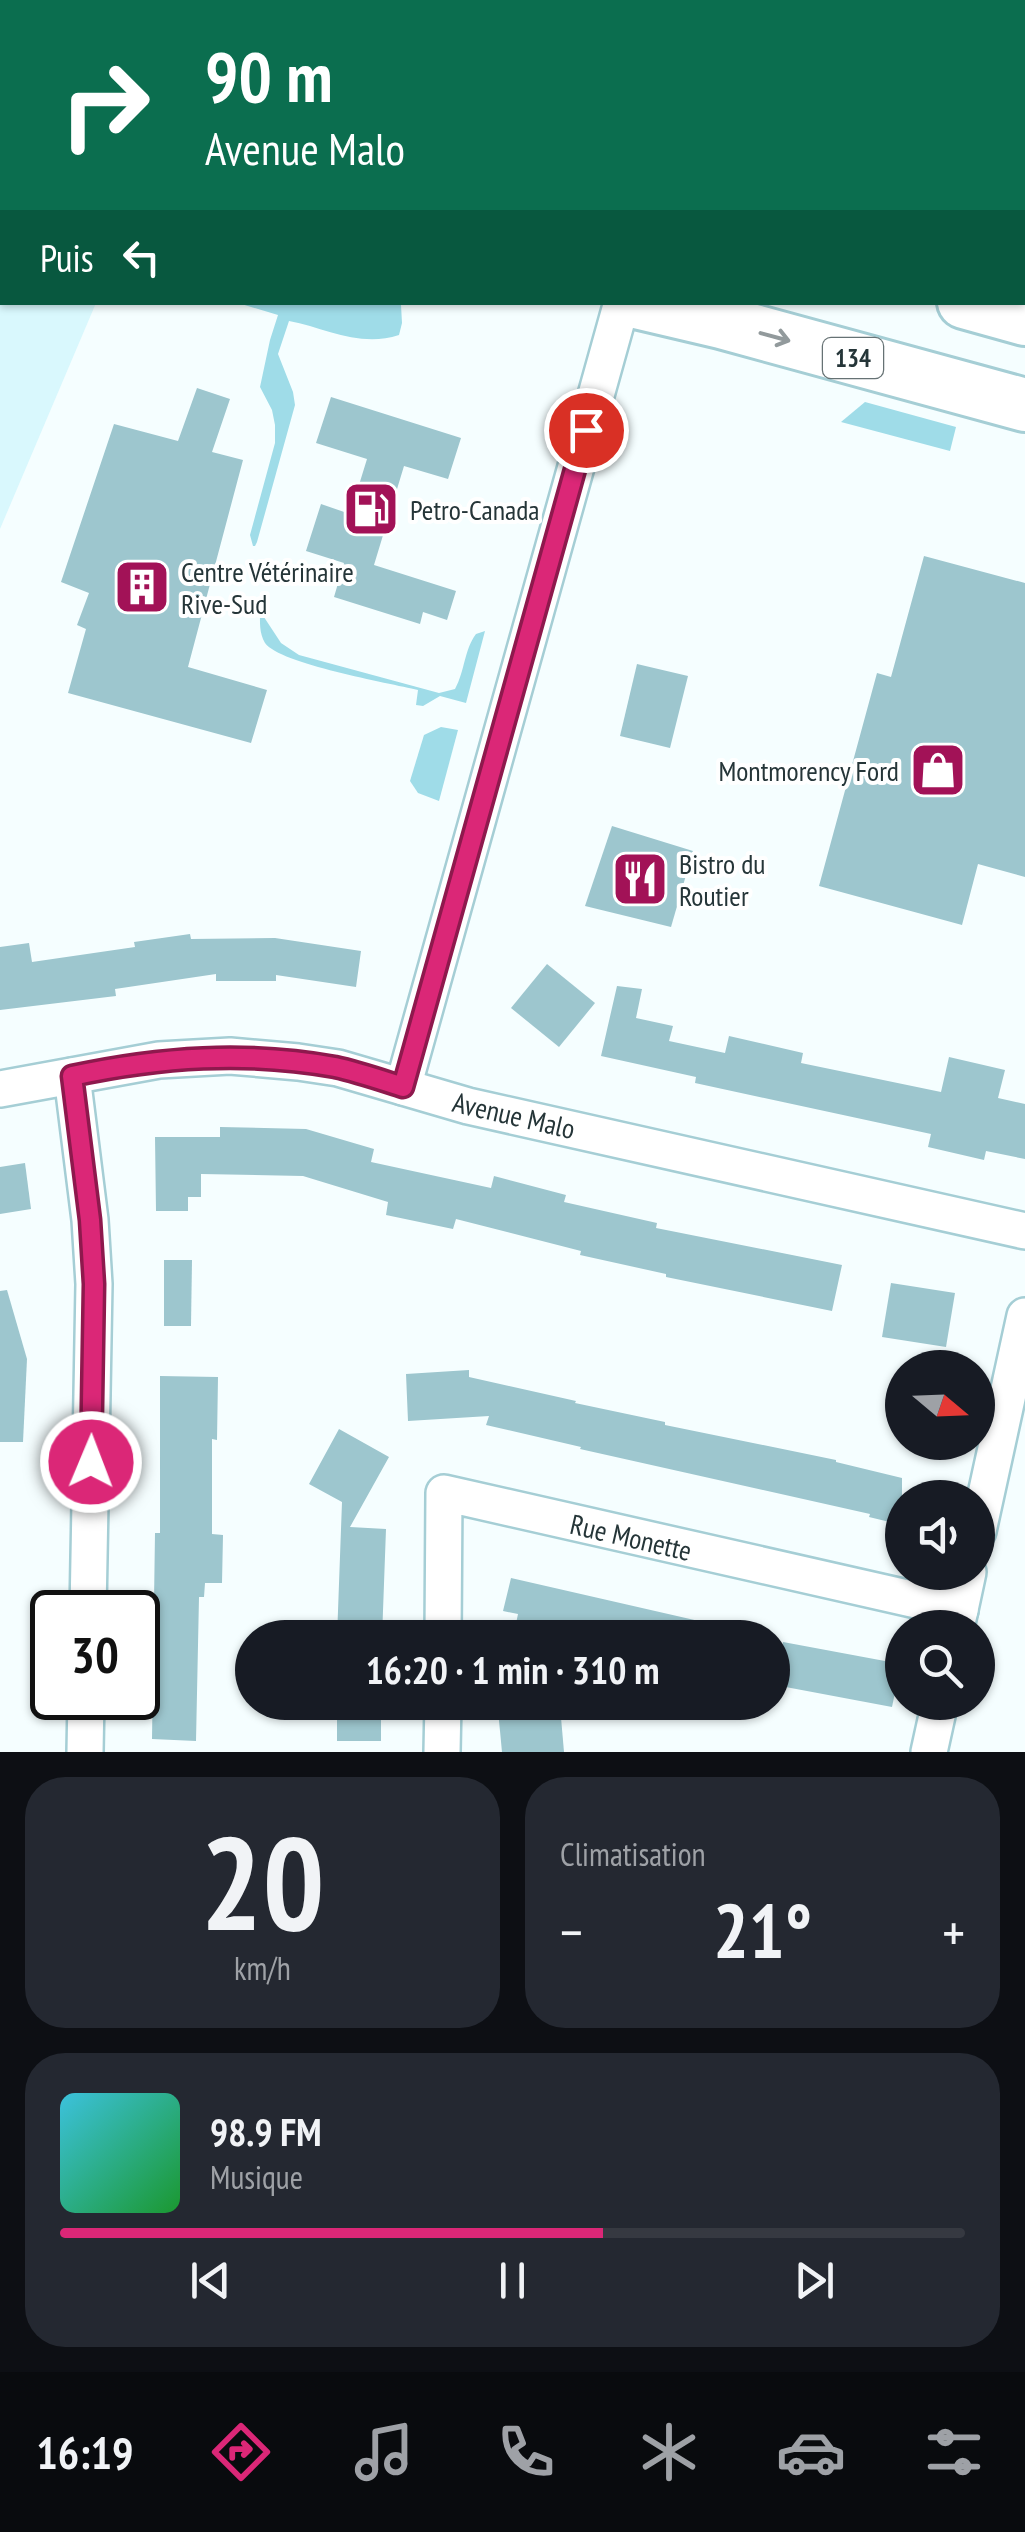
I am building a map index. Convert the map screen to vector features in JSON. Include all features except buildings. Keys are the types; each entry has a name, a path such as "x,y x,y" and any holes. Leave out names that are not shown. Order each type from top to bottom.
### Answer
{"main road":[{"name":"134","path":"649,305 1025,405"},
{"path":"975,305 1025,319"}],"street":[{"path":"403,1087 621,305"},
{"name":"Avenue Malo","path":"0,1089 159,1060 230,1056 338,1068 468,1106 1025,1231"},
{"path":"72,1076 94,1284 88,1590"},
{"path":"989,1480 1025,1316"},
{"name":"Rue Monette","path":"443,1620 444,1493 921,1610"},
{"path":"85,1752 86,1720"},
{"path":"442,1752 443,1720"},
{"path":"929,1752 936,1720"}],"shaded area":[{"path":"0,305 95,305 0,529"},
{"path":"245,305 401,305 402,323 399,335 371,339 343,336 289,321 278,354 295,405 253,546 250,535 275,443 272,410 260,387 278,315"},
{"path":"865,402 956,427 950,451 841,422"},
{"path":"260,611 281,643 299,655 439,693 455,689 472,640 485,631 466,703 440,696 423,706 416,705 418,690 312,665 275,651 263,639"},
{"path":"441,727 458,730 439,801 418,793 410,781 424,735"}],"place":[{"name":"Petro-Canada","path":"371,509"},
{"name":"Centre Vétérinaire Rive-Sud","path":"142,587"},
{"name":"Montmorency Ford","path":"938,770"},
{"name":"Bistro du Routier","path":"640,879"}],"route":[{"path":"91,1462 94,1284 72,1076 159,1060 230,1056 338,1068 403,1087 586,430"}]}
